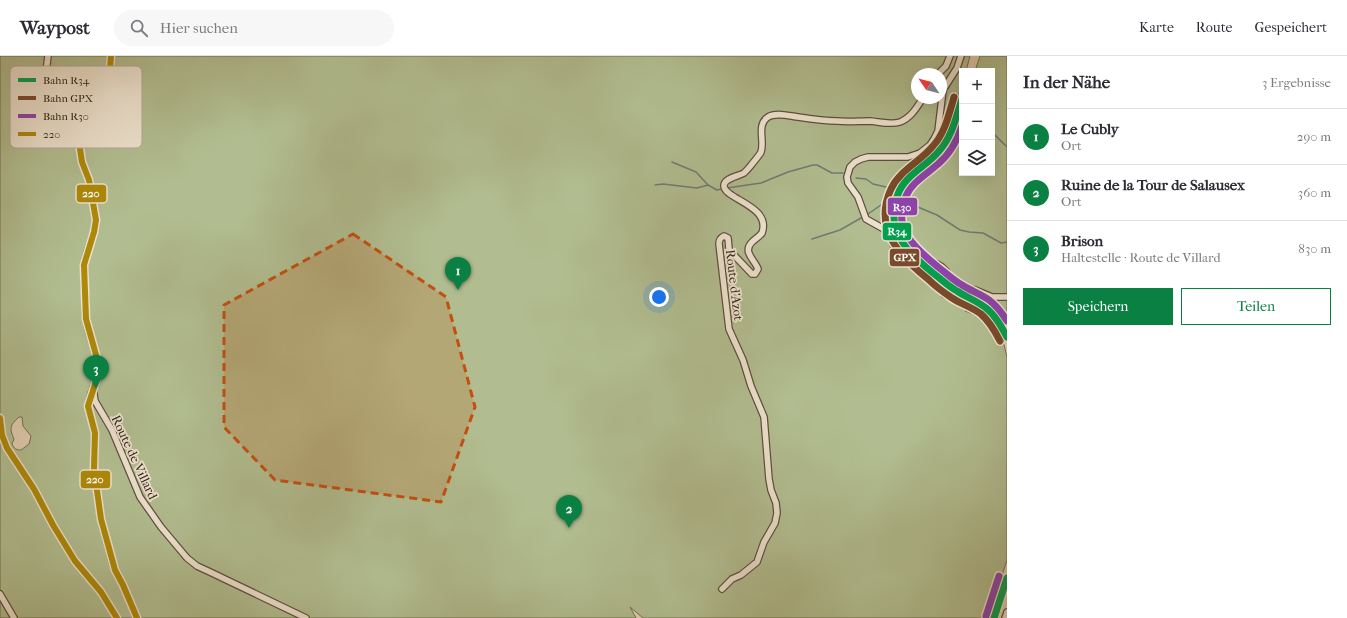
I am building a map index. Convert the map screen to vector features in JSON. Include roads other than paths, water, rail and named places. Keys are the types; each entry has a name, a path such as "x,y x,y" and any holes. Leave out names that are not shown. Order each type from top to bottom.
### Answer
{"street":[{"path":"47,66 48,56"},
{"name":"Route de Villard","path":"110,66 111,56"},
{"path":"944,68 950,56"},
{"path":"961,56 957,68 943,90 938,131 930,145 920,153 908,157 868,157 861,159 852,164 848,172 848,183 858,197 866,219 884,229 891,239 897,254 902,259 929,274 944,294 955,300 973,304 1007,326"},
{"name":"Route d'Azot","path":"722,589 732,579 742,575 757,562 764,542 775,523 777,513 776,503 769,479 764,417 751,386 743,360 729,329 718,244 722,237 724,236 728,238 729,249 731,252 752,274 755,274 758,271 757,266 748,250 752,242 762,233 763,225 762,220 748,204 726,192 724,184 747,170 760,153 762,124 770,116 780,115 836,121 895,123 909,117 919,104"},
{"name":"Route de Villard","path":"80,148 82,162 89,180 96,217 95,228 87,253 84,270 87,326 98,362 98,375 88,406 95,433 94,469 99,509 112,561 127,593 136,618"},
{"path":"891,239 905,254 910,257 919,256 942,267 954,284 958,287 975,290 992,297 1007,297"},
{"name":"Route de Villard","path":"93,388 95,401 112,430 140,498 161,527 187,558 197,566 306,618"},
{"path":"0,418 2,435 7,448 34,489 53,525 75,561 101,592 117,618"},
{"path":"0,594 14,618"},
{"path":"1006,618 1007,612"}],"waterway":[{"path":"995,135 1007,147"},
{"path":"672,162 696,172 708,185"},
{"path":"727,188 761,183 788,172 813,165 817,165 832,173 843,173"},
{"path":"856,178 866,179 873,184 886,187 901,200 937,215 960,230 983,233 1001,243 1007,242"},
{"path":"655,185 663,184 697,188 708,185 717,190 721,189"},
{"path":"868,214 894,196"},
{"path":"812,239 840,230 861,218"}],"rail line":[{"name":"GPX","path":"954,97 946,123 937,141 928,152 905,171 891,189 886,203 885,216 887,229 892,240 907,261 945,293 981,314 992,326 1000,341"},
{"name":"R34","path":"960,104 947,140 934,157 911,176 901,187 894,207 896,229 900,239 923,265 951,287 986,308 998,321 1007,337"},
{"name":"R30","path":"959,134 950,152 916,182 906,196 902,208 904,228 908,237 922,253 956,281 989,300 1007,321"},
{"name":"R30","path":"986,616 999,576"},
{"name":"R34","path":"994,618 1007,578"}],"place":[{"name":"Le Cubly","path":"458,290"},
{"name":"Brison","path":"96,388"},
{"name":"Ruine de la Tour de Salausex","path":"569,528"}]}
